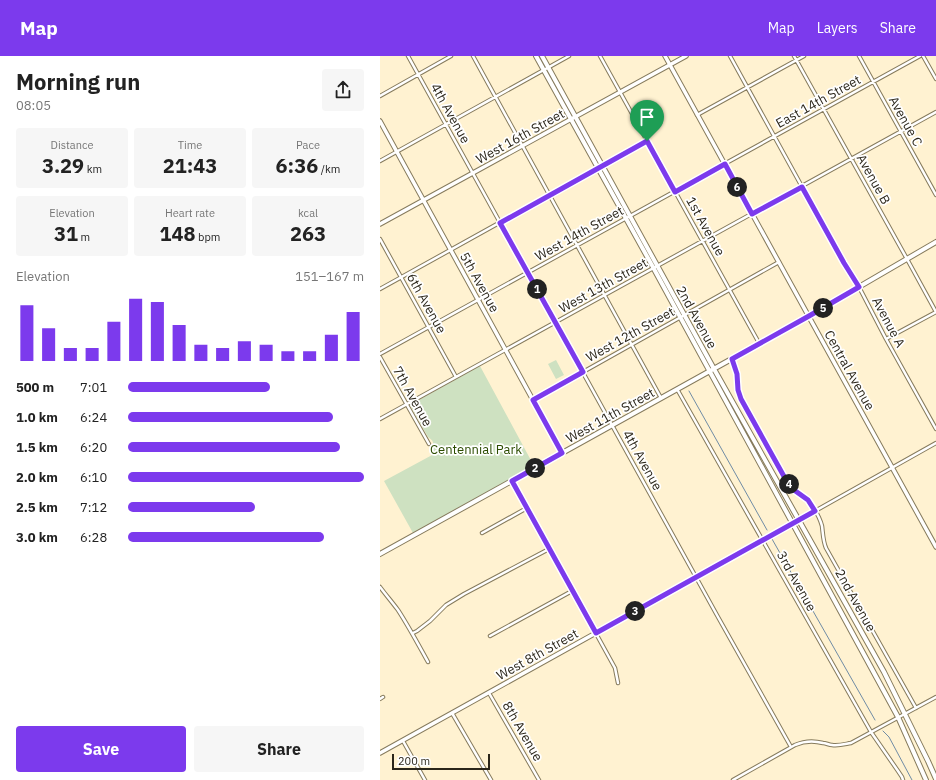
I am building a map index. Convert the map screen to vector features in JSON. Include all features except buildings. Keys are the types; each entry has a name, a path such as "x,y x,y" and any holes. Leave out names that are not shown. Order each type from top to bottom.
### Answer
{"main road":[{"name":"2nd Avenue","path":"536,56 573,118 656,268 877,658 936,779"},
{"name":"2nd Avenue","path":"542,56 573,118"},
{"name":"West 11th Street","path":"380,554 760,344 936,242"},
{"name":"2nd Avenue","path":"656,268 680,318 709,372 898,717 926,780"}],"street":[{"name":"4th Avenue","path":"408,56 791,747"},
{"path":"380,96 451,56"},
{"path":"472,56 662,398"},
{"path":"380,161 569,56"},
{"name":"1st Avenue","path":"600,56 760,344"},
{"name":"Central Avenue","path":"664,56 936,547"},
{"name":"West 16th Street","path":"380,224 686,56"},
{"name":"Avenue A","path":"730,56 844,263 859,287 936,429"},
{"name":"Avenue B","path":"794,56 936,312"},
{"path":"697,115 804,56"},
{"name":"Avenue C","path":"859,56 936,195"},
{"path":"922,56 936,78"},
{"name":"East 14th Street","path":"725,164 922,56"},
{"name":"West 13th Street","path":"380,419 656,268 936,112"},
{"name":"5th Avenue","path":"380,121 562,453"},
{"path":"380,289 647,141"},
{"name":"West 14th Street","path":"380,354 725,164"},
{"name":"6th Avenue","path":"380,239 456,377"},
{"name":"West 12th Street","path":"533,400 779,262"},
{"path":"886,339 936,312"},
{"name":"7th Avenue","path":"380,357 429,444"},
{"path":"732,359 737,374 738,390 741,399 786,480 794,490 808,500 815,511 822,526 826,548 916,708"},
{"name":"3rd Avenue","path":"677,389 871,732 903,780"},
{"name":"West 8th Street","path":"380,753 936,443"},
{"path":"512,481 615,668 618,683"},
{"path":"482,533 527,508"},
{"path":"413,633 430,621 446,605 549,549"},
{"path":"380,587 397,608 413,633 428,662"},
{"path":"490,636 572,591"},
{"name":"8th Avenue","path":"489,692 539,780"},
{"path":"733,780 803,741 821,742 832,745 851,743 936,697"},
{"path":"452,713 490,780"},
{"path":"403,741 425,780"}],"green space":[{"path":"556,360 564,375 556,379 548,364"},
{"name":"Centennial Park","path":"480,366 534,466 413,533 384,481 434,454 431,448 433,447 433,443 410,405"}],"waterway":[{"path":"689,391 767,530"},
{"path":"772,539 875,720"},
{"path":"883,731 889,737 912,780"}],"route":[{"path":"647,141 675,192 725,164 752,214 802,187 859,287 732,359 737,374 738,390 741,399 789,485 808,500 815,511 596,633 512,481 562,453 533,400 583,372 500,223 647,141"}]}
